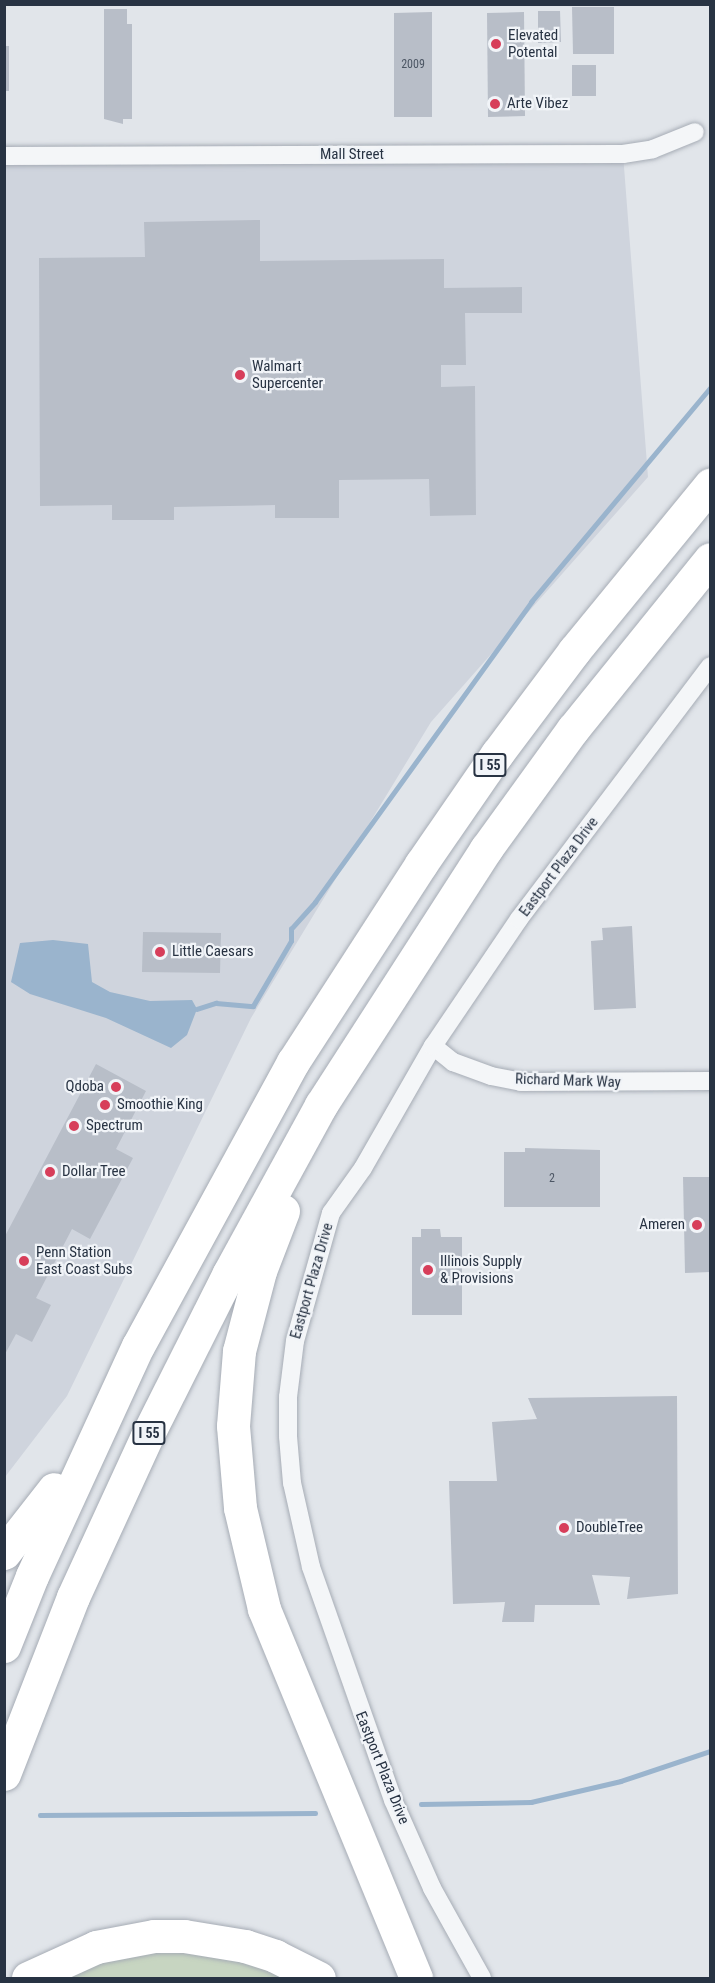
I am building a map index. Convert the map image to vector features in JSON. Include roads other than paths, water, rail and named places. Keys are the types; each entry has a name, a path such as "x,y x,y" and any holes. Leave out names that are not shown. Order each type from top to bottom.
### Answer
{"highway":[{"name":"I 55","path":"4,1646 86,1455 235,1162 350,971 504,745 574,651 711,485"},
{"name":"I 55","path":"4,1774 73,1597 147,1436 229,1274 321,1105 486,849 573,729 711,559"},
{"path":"321,1105 318,1135 311,1156 278,1221 244,1321 233,1426 240,1508 264,1609 416,1978"},
{"path":"4,1553 43,1508 59,1482 86,1455"},
{"path":"28,1978 96,1947 154,1936 194,1937 245,1946 275,1956 319,1978"}],"street":[{"name":"Mall Street","path":"4,156 623,154 653,149 696,132"},
{"name":"Eastport Plaza Drive","path":"482,1978 432,1888 368,1735 303,1537 288,1436 295,1341 331,1213 363,1168 434,1046 519,920 711,666"},
{"name":"Richard Mark Way","path":"434,1046 453,1062 491,1076 521,1082 711,1081"}],"water":[{"path":"53,940 88,944 92,982 110,992 150,1001 192,1000 197,1009 187,1035 171,1048 106,1018 30,994 11,982 20,943"}],"waterway":[{"path":"197,1009 216,1003 253,1006 291,941 291,929 315,902 531,602 710,388"},
{"path":"421,1804 531,1802 621,1781 710,1751"},
{"path":"40,1815 315,1813"}],"place":[{"name":"Elevated Potental","path":"496,44"},
{"name":"Arte Vibez","path":"495,104"},
{"name":"Walmart Supercenter","path":"240,375"},
{"name":"Little Caesars","path":"160,952"},
{"name":"Qdoba","path":"116,1087"},
{"name":"Smoothie King","path":"105,1105"},
{"name":"Spectrum","path":"74,1126"},
{"name":"Dollar Tree","path":"50,1172"},
{"name":"Ameren","path":"697,1225"},
{"name":"Penn Station East Coast Subs","path":"24,1261"},
{"name":"Illinois Supply & Provisions","path":"428,1270"},
{"name":"DoubleTree","path":"564,1528"}]}
